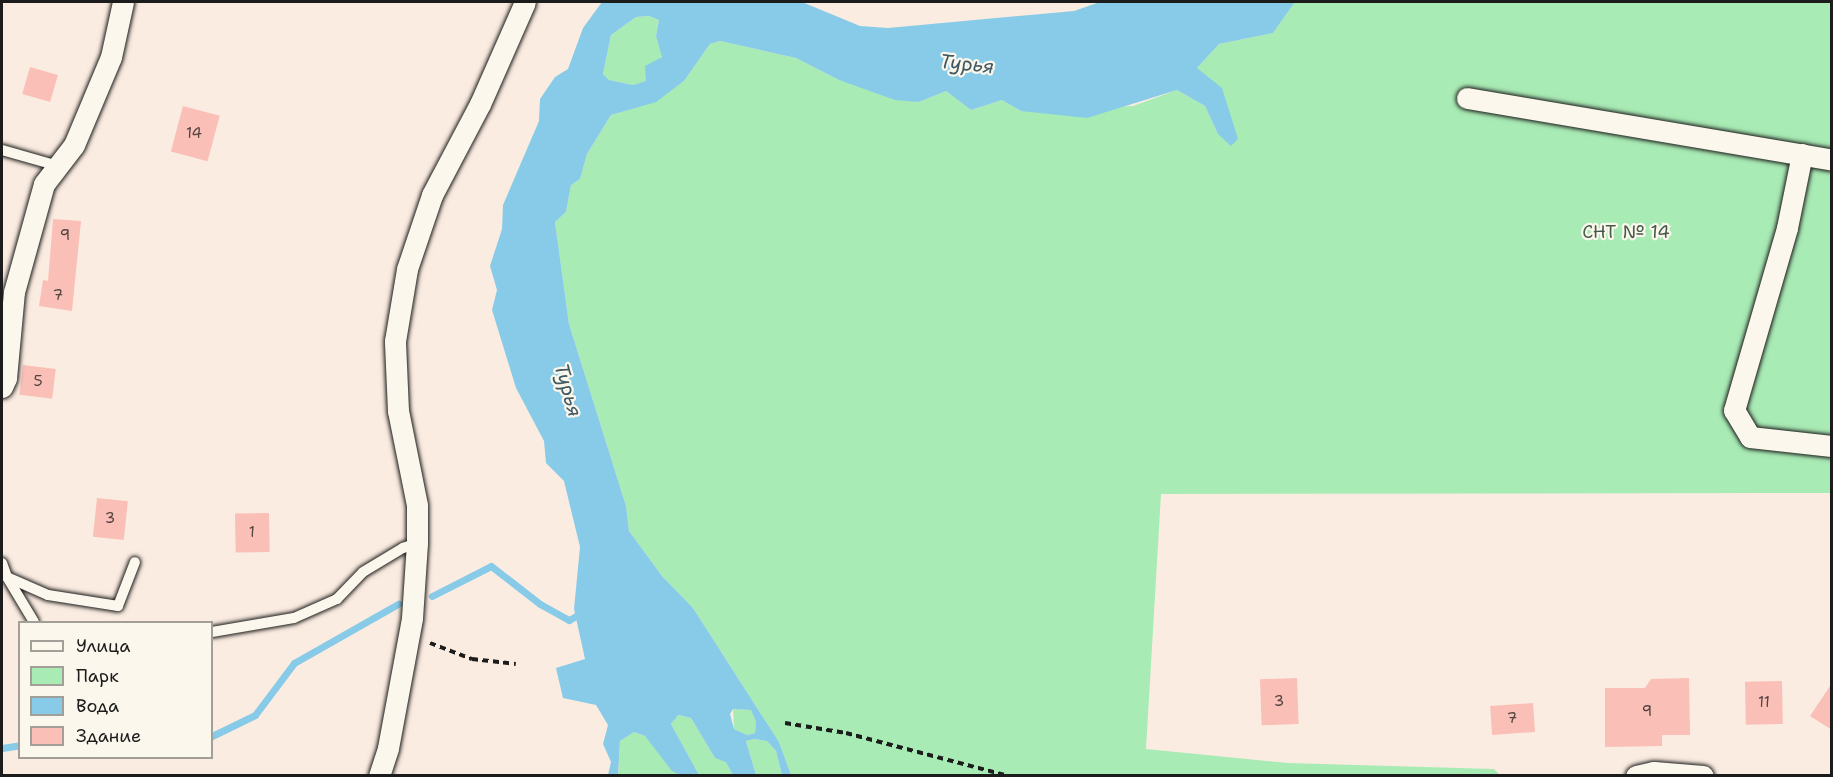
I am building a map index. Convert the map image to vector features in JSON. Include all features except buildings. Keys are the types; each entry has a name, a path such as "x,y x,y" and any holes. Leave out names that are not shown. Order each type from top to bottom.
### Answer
{"street":[{"path":"2,387 6,378 14,292 44,184 74,145 111,57 123,2"},
{"path":"378,776 388,748 409,638 417,543 417,505 398,411 395,340 407,269 432,195 480,104 525,2"},
{"path":"1467,99 1832,160"},
{"path":"1802,154 1787,228 1734,410 1750,436 1832,446"},
{"path":"1636,776 1654,772 1703,776"}],"lane":[{"path":"2,150 58,166"},
{"path":"213,632 294,618 337,598 363,572 403,548 417,543"},
{"path":"7,577 48,595 118,606 135,562"},
{"path":"2,563 7,577 33,621"}],"path":[{"path":"409,638 444,646 472,659 516,664"},
{"path":"785,723 846,733 1009,776"}],"green space":[{"name":"СНТ № 14","path":"1295,2 1831,2 1831,493 1161,494 1146,749 1288,763 1494,769 1500,775 791,775 779,742 693,608 662,576 629,531 626,506 569,324 555,222 566,212 571,185 580,179 587,154 611,115 656,101 684,81 710,44 720,41 796,58 839,80 919,102 946,91 971,110 1002,100 1021,111 1133,106 1177,90 1205,106 1218,134 1197,68 1219,44 1273,33"},
{"path":"649,16 659,20 656,36 662,56 648,70 647,81 633,85 609,80 603,74 611,35 636,17"},
{"path":"733,709 751,710 756,722 755,733 747,735 734,729"},
{"path":"677,715 691,718 715,758 726,761 733,775 699,775 671,724"},
{"path":"634,732 645,736 680,775 618,776 620,741"},
{"path":"754,739 767,741 776,751 782,775 756,775 746,741"}],"water":[{"name":"Турья","path":"602,2 802,2 860,26 888,28 1074,11 1100,2 1295,2 1273,33 1219,44 1197,68 1222,88 1238,139 1231,146 1218,134 1205,106 1177,90 1087,118 1021,111 1002,100 971,110 946,91 919,102 895,100 839,80 796,58 720,41 710,44 684,81 656,102 611,115 587,154 580,179 571,185 566,212 555,222 569,324 626,506 629,531 662,576 693,608 779,742 791,775 782,775 776,751 767,741 754,739 746,741 756,775 733,775 726,762 715,758 691,718 678,715 671,724 699,775 680,775 672,771 645,736 634,732 620,741 618,775 608,775 611,762 603,744 608,725 596,705 563,698 556,668 585,659 574,609 580,547 564,481 546,463 544,441 516,388 492,310 497,290 490,266 502,229 503,205 539,121 540,99 555,77 568,69 583,28","holes":["649,16 659,20 656,36 662,57 645,66 646,81 633,85 609,80 603,74 611,35 636,17","733,709 751,710 756,722 755,733 747,735 734,729 730,714"]}],"waterway":[{"path":"432,596 491,566 540,604 569,620 583,612"},
{"path":"213,736 255,715 294,663 398,604"},
{"path":"2,748 18,745"}]}
